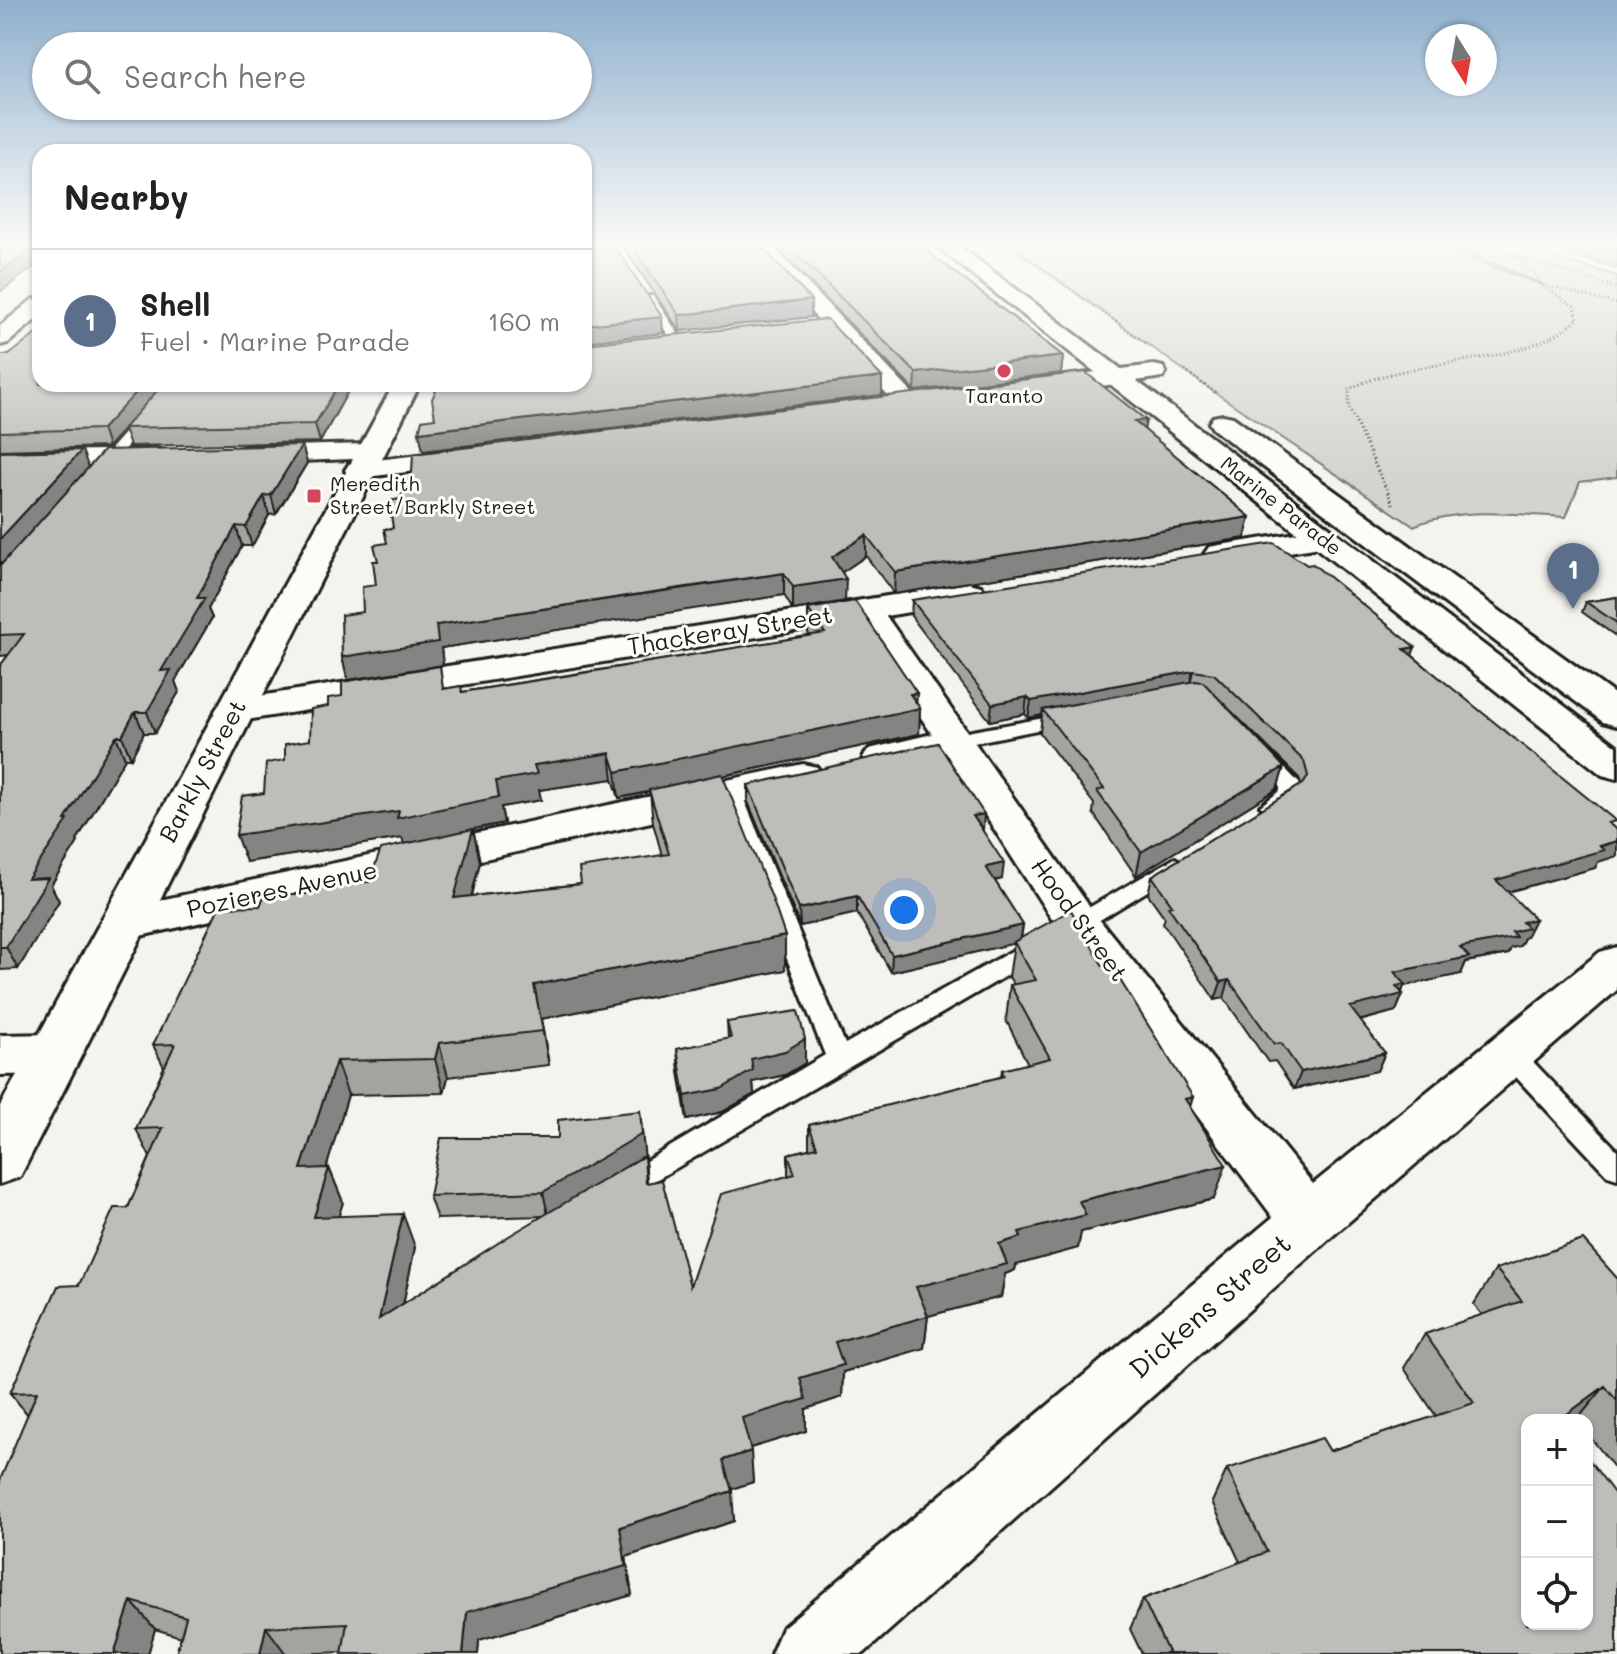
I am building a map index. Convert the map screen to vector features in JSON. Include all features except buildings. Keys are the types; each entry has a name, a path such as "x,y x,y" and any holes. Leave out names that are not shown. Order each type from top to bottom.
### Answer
{"main road":[{"name":"Marine Parade","path":"1045,322 1617,766"},
{"name":"Marine Parade","path":"1128,353 1182,381 1617,714"},
{"name":"Barkly Street","path":"0,1160 403,392"}],"street":[{"path":"0,338 19,322"},
{"path":"804,328 835,324 922,398"},
{"path":"646,345 686,341"},
{"path":"1014,385 1116,377 1182,381"},
{"path":"877,407 922,398"},
{"path":"220,455 364,461 501,453"},
{"path":"0,460 188,456"},
{"path":"1189,559 1322,538"},
{"name":"Thackeray Street","path":"234,711 1003,588"},
{"name":"Hood Street","path":"864,609 956,740 1078,924 1309,1221"},
{"name":"Pozieres Avenue","path":"122,924 956,740"},
{"name":"Dickens Street","path":"808,1654 1309,1221 1617,964"},
{"path":"0,1055 55,1054"}],"lane":[{"path":"670,322 686,341"},
{"path":"85,485 167,392"},
{"path":"956,740 1081,716"},
{"path":"1247,740 1290,784 1290,794 1251,819"},
{"path":"731,792 839,1059"},
{"path":"611,1196 839,1059 1078,924 1198,851"},
{"path":"1511,1055 1617,1168"}],"path":[{"path":"1101,322 1182,381"},
{"path":"1396,512 1348,404 1349,389 1374,377 1524,345 1564,333 1575,322"},
{"path":"922,398 1014,385"}],"shaded area":[{"path":"1117,322 1617,322 1617,477 1580,482 1566,517 1469,514 1413,526"}],"place":[{"name":"Taranto","path":"1004,371"},
{"name":"Meredith Street/Barkly Street","path":"314,496"},
{"name":"Shell","path":"1573,609"}]}
